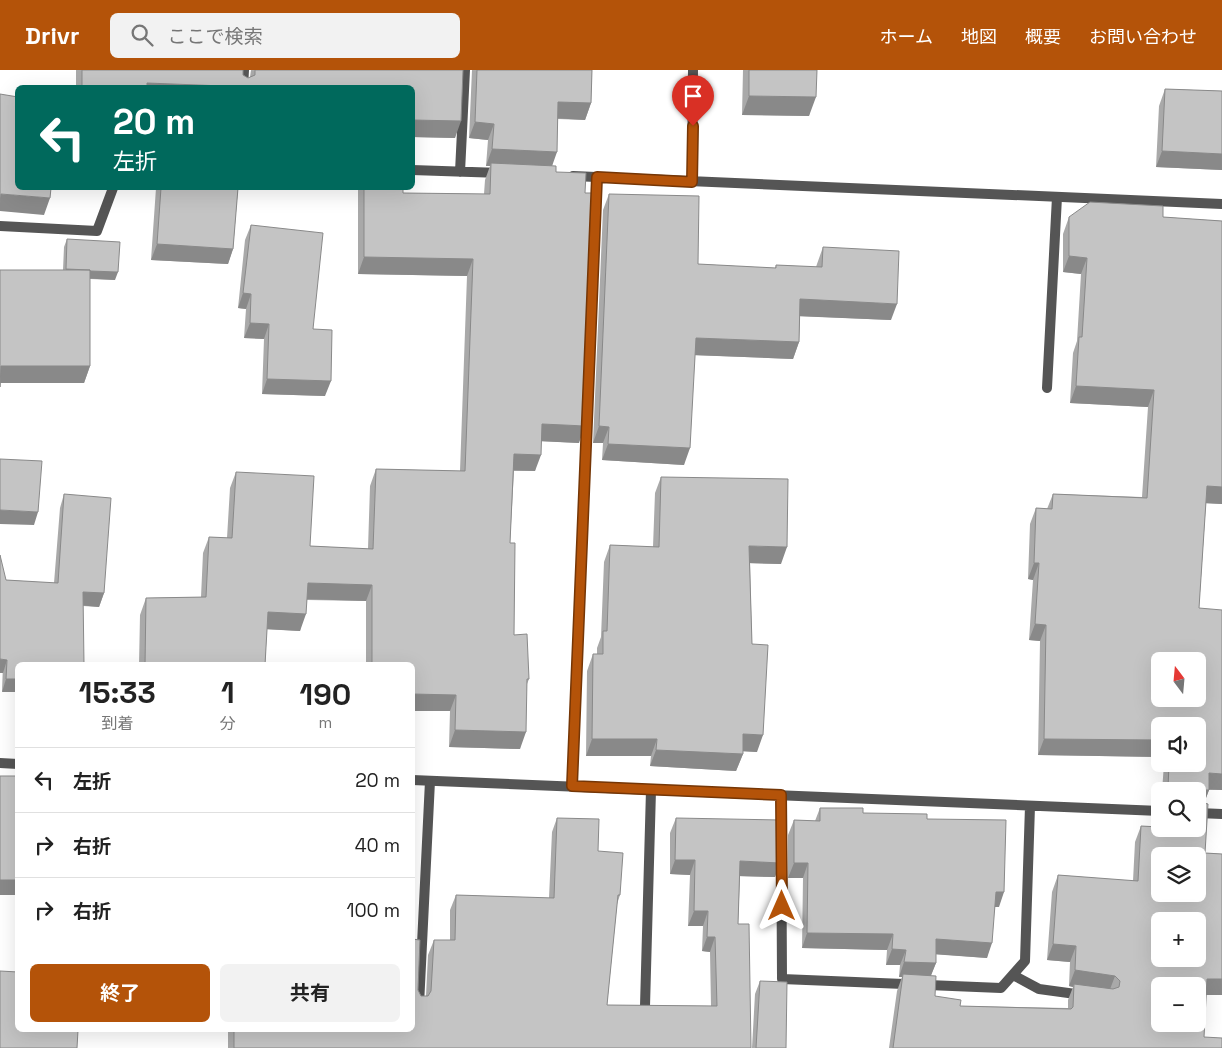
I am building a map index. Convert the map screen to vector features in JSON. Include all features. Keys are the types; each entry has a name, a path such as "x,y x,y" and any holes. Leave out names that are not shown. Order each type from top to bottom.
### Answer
{"street":[{"path":"244,70 244,85"},
{"path":"460,172 465,70"},
{"path":"692,182 693,70"},
{"path":"415,170 509,174"},
{"path":"558,176 1222,204"},
{"path":"572,786 597,177"},
{"path":"0,226 98,231 112,190"},
{"path":"1047,388 1057,197"},
{"path":"0,763 15,764"},
{"path":"415,780 1151,811"},
{"path":"419,1005 430,781"},
{"path":"645,1006 651,790"},
{"path":"781,795 782,979 1001,988 1026,961 1030,806"},
{"path":"1206,813 1222,814"},
{"path":"1013,975 1039,989 1091,996"}],"building":[{"path":"82,70 243,70 243,75 248,78 255,75 255,70 463,70 461,121 415,120 415,85 198,85 147,83 147,85 82,85"},
{"path":"477,70 592,70 591,103 558,102 557,152 492,149 494,124 475,122"},
{"path":"749,70 817,70 816,97 749,96"},
{"path":"1165,89 1222,91 1222,154 1162,151"},
{"path":"0,94 15,96 15,190 51,190 50,198 1,194 0,204"},
{"path":"491,163 556,166 556,172 586,173 585,193 595,193 585,426 542,424 541,455 514,454 510,543 515,543 514,635 527,634 529,679 527,679 526,732 455,730 456,695 415,694 415,662 372,662 372,585 308,583 306,614 268,612 265,662 145,662 146,598 206,597 209,537 232,538 236,472 314,476 310,546 373,549 376,469 465,471 473,259 364,257 364,190 403,190 403,193 490,194"},
{"path":"161,190 238,190 233,249 157,244"},
{"path":"609,194 699,196 698,264 776,268 776,265 822,267 823,247 899,251 897,304 800,299 799,342 696,338 690,448 608,444 609,427 599,426"},
{"path":"1090,202 1163,206 1163,217 1222,221 1222,487 1207,486 1199,608 1222,610 1222,774 1209,773 1209,790 1206,790 1206,782 1168,782 1169,772 1206,772 1206,717 1151,717 1151,740 1044,739 1046,625 1035,624 1039,563 1034,563 1036,508 1052,509 1053,494 1147,498 1154,390 1076,386 1079,337 1082,337 1087,258 1069,256 1069,217"},
{"path":"251,225 323,233 313,329 332,330 331,381 267,379 269,324 250,323 251,294 243,293"},
{"path":"67,239 120,242 118,272 66,269"},
{"path":"0,270 90,270 90,366 1,366 0,387"},
{"path":"0,459 42,461 38,512 0,510"},
{"path":"661,477 788,479 787,547 749,546 752,644 768,645 763,735 743,734 743,754 656,750 657,739 592,739 593,654 603,654 603,631 607,631 610,545 659,547"},
{"path":"64,494 111,498 104,593 83,592 84,662 15,662 15,679 6,679 7,660 0,659 0,555 6,580 58,583"},
{"path":"0,776 15,776 15,880 0,880"},
{"path":"1206,804 1208,804 1206,837"},
{"path":"820,808 863,808 863,813 927,814 927,819 1006,820 1004,892 996,892 992,943 936,939 936,963 904,962 906,950 892,949 893,934 807,933 808,863 794,863 794,820 820,821"},
{"path":"557,818 599,819 598,851 623,853 607,1005 717,1006 715,937 707,937 708,911 694,911 695,860 675,860 676,818 780,820 780,863 740,861 738,924 749,924 751,1048 234,1048 234,1032 415,1032 415,939 420,940 418,990 421,996 428,996 431,991 434,940 455,940 456,895 554,898"},
{"path":"1141,826 1151,827 1151,837 1206,837 1205,847 1151,847 1151,902 1206,902 1206,853 1222,854 1222,979 1207,979 1206,998 1206,977 1151,977 1151,1032 1204,1032 1204,1037 1222,1038 1222,1048 893,1048 903,974 936,976 935,996 961,1000 960,1006 1071,1009 1073,1007 1074,984 1113,989 1119,987 1120,981 1115,976 1075,970 1076,946 1053,944 1058,875 1138,881"},
{"path":"0,971 15,972 15,1032 78,1032 77,1048 0,1048"},
{"path":"760,981 787,982 786,1048 756,1048"}],"route":[{"path":"693,126 692,182 597,177 572,786 781,795 782,906"}]}
